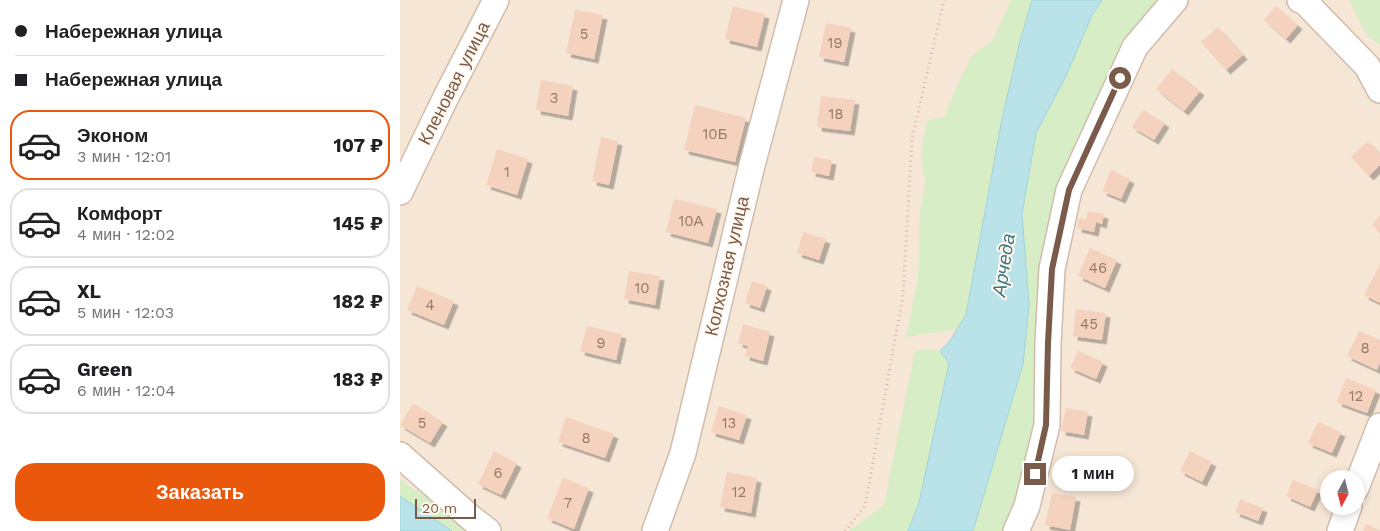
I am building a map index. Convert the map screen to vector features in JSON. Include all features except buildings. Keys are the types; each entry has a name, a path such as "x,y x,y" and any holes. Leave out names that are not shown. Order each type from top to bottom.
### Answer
{"street":[{"name":"Кленовая улица","path":"400,192 496,0"},
{"name":"Колхозная улица","path":"655,531 683,453 751,169 796,0"},
{"path":"1016,531 1027,506 1046,425 1052,269 1069,190 1135,46 1176,0"},
{"path":"1300,0 1304,1 1367,66 1380,90"},
{"path":"1365,474 1374,459 1380,426"},
{"path":"400,455 488,531"},
{"path":"1340,531 1346,515"}],"path":[{"path":"845,531 866,506 903,295 912,139 944,0"}],"shaded area":[{"path":"400,0 1380,0 1380,531 400,531"}],"green space":[{"path":"1011,0 1032,0 1020,41 1002,119 966,315 958,329 906,337 918,280 920,213 925,182 921,154 927,121 945,116 973,54 992,42"},
{"path":"1102,0 1164,0 1072,166 1023,531 973,531 1004,429 1029,305 1022,214 1036,133 1066,76 1092,15"},
{"path":"1349,0 1380,0 1380,45 1367,35"},
{"path":"923,349 940,351 949,363 919,503 908,531 849,531 884,505 915,351"},
{"path":"400,479 480,531 452,531 400,496"}],"water":[{"name":"Арчеда","path":"1032,0 1102,0 1092,15 1066,76 1036,133 1022,214 1029,305 1023,364 973,531 908,531 919,503 949,363 940,351 949,342 966,315 1002,119 1020,41"},
{"path":"400,496 452,531 400,531"}],"route":[{"path":"1035,474 1046,425 1052,269 1069,190 1120,78"}]}
